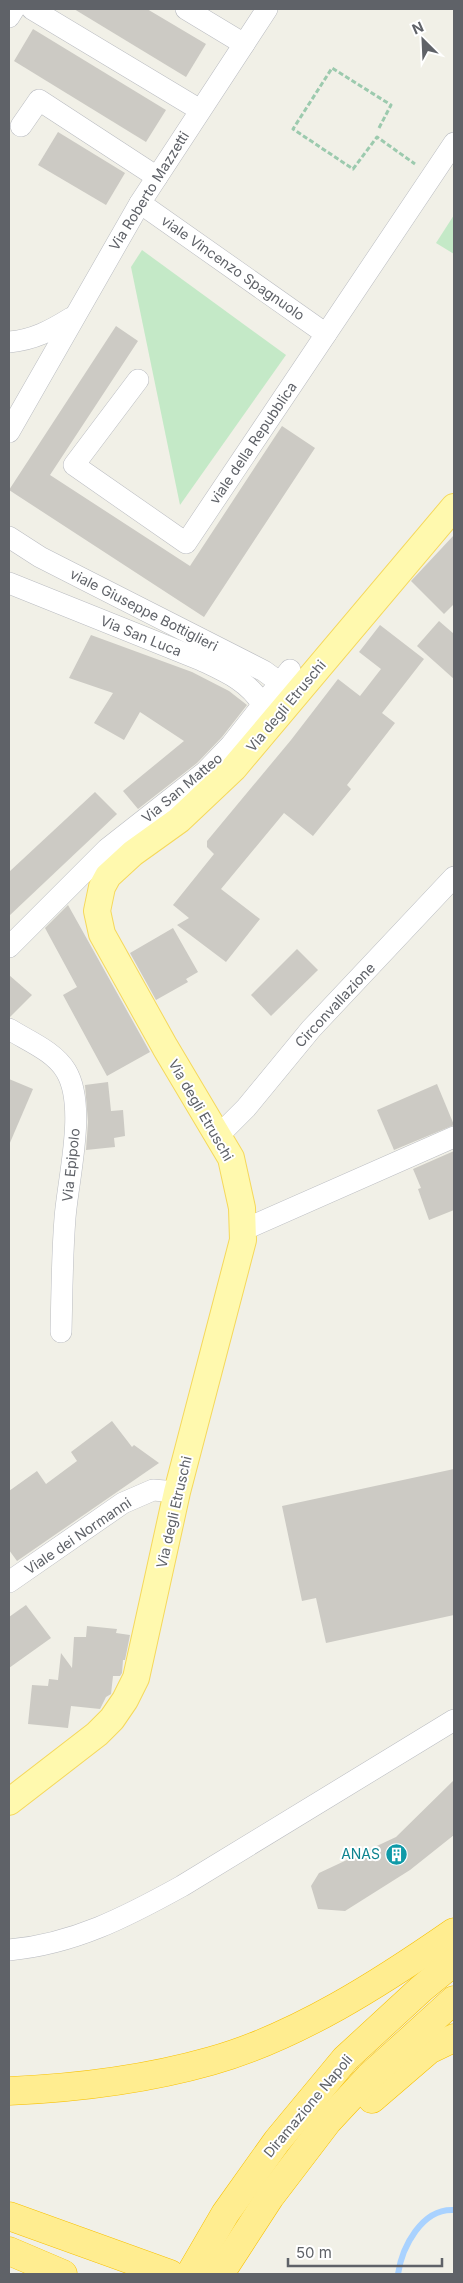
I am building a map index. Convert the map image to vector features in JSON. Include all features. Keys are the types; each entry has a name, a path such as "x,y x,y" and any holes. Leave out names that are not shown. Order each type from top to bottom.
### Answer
{"highway":[{"path":"9,2091 119,2082 212,2061 291,2031 373,1985 454,1932"},
{"name":"Diramazione Napoli","path":"190,2274 225,2214 277,2141 345,2060 421,1989 454,1962"},
{"name":"Diramazione Napoli","path":"220,2274 270,2197 328,2121 369,2076 454,2000"},
{"path":"270,2197 339,2133 381,2090 429,2050 454,2038"},
{"path":"9,2216 170,2274"},
{"path":"9,2251 63,2274"}],"main road":[{"name":"Via degli Etruschi","path":"9,1802 97,1734 112,1719 125,1700 136,1678 177,1492 243,1235 238,1180 231,1158 102,934 92,880 108,876 132,853 179,820 234,768 454,507"}],"street":[{"path":"9,17 14,9"},
{"path":"32,9 200,110"},
{"path":"186,9 244,44"},
{"name":"Via Roberto Mazzetti","path":"9,342 28,340 46,334 74,317 140,203 267,9"},
{"path":"21,126 39,100 157,177"},
{"name":"viale della Repubblica","path":"138,380 74,465 186,543 454,143"},
{"name":"viale Vincenzo Spagnuolo","path":"140,203 326,334"},
{"path":"9,432 74,317"},
{"name":"viale Giuseppe Bottiglieri","path":"9,537 40,557 264,671 285,676"},
{"name":"Via San Luca","path":"9,583 202,660 250,686 262,704"},
{"name":"Via San Matteo","path":"9,947 92,880 106,849 205,772 231,745 285,676"},
{"name":"Circonvallazione","path":"218,1136 246,1108 311,1029 454,877"},
{"name":"Via Epipolo","path":"9,1029 44,1050 60,1063 73,1086 76,1121 65,1218 61,1332"},
{"path":"243,1235 454,1137"},
{"path":"243,1235 454,1150"},
{"name":"Viale dei Normanni","path":"9,1582 124,1503 152,1490 177,1492"},
{"path":"9,1950 73,1938 98,1930 141,1909 182,1886 454,1720"}],"path":[{"path":"379,128 391,106 332,68 293,129 353,169 377,137 432,176"}],"green space":[{"path":"454,215 454,254 436,243"},
{"path":"142,250 286,355 180,505 131,267"}],"building":[{"path":"74,9 147,9 206,44 186,77"},
{"path":"33,29 166,110 146,142 14,61"},
{"path":"58,132 125,173 106,205 38,165"},
{"path":"116,326 138,341 50,475 190,566 282,426 315,448 204,617 9,490"},
{"path":"454,535 454,604 444,614 411,581"},
{"path":"439,621 454,634 454,679 417,646"},
{"path":"380,625 424,659 382,713 395,723 347,785 351,789 313,836 284,813 221,889 260,919 226,962 177,925 189,918 173,905 214,854 207,847 207,841 291,740 338,679 360,696 381,669 359,652"},
{"path":"91,635 192,672 229,691 247,705 222,737 197,763 138,809 123,791 184,741 140,712 124,740 94,723 113,693 69,678"},
{"path":"95,792 117,814 9,916 9,872"},
{"path":"68,905 150,1052 107,1076 63,995 77,987 45,928"},
{"path":"173,928 198,972 186,979 188,982 156,1000 130,953"},
{"path":"297,949 318,970 271,1016 251,995"},
{"path":"9,975 32,995 10,1017 9,1017"},
{"path":"9,1079 33,1089 9,1145"},
{"path":"108,1082 111,1111 123,1110 125,1136 114,1138 115,1147 86,1150 88,1122 85,1085"},
{"path":"437,1084 454,1125 394,1150 377,1110"},
{"path":"454,1151 454,1210 429,1220 418,1189 421,1188 413,1169"},
{"path":"112,1421 132,1447 134,1445 159,1463 17,1561 9,1550 9,1491 37,1471 46,1484 77,1461 71,1452"},
{"path":"454,1469 454,1615 326,1643 316,1598 302,1601 282,1506"},
{"path":"26,1605 51,1638 9,1668 9,1617"},
{"path":"87,1626 117,1629 116,1633 130,1635 125,1660 123,1660 122,1673 120,1676 113,1676 111,1694 106,1697 100,1709 71,1706 68,1728 28,1724 32,1685 48,1686 49,1679 58,1680 61,1653 72,1668 74,1637 86,1637"},
{"name":"ANAS","path":"454,1780 454,1835 410,1870 345,1911 318,1909 311,1886 319,1873 396,1837"}],"waterway":[{"path":"398,2274 400,2263 409,2241 423,2222 432,2215 454,2210"}],"place":[{"name":"ANAS","path":"396,1854"}]}
